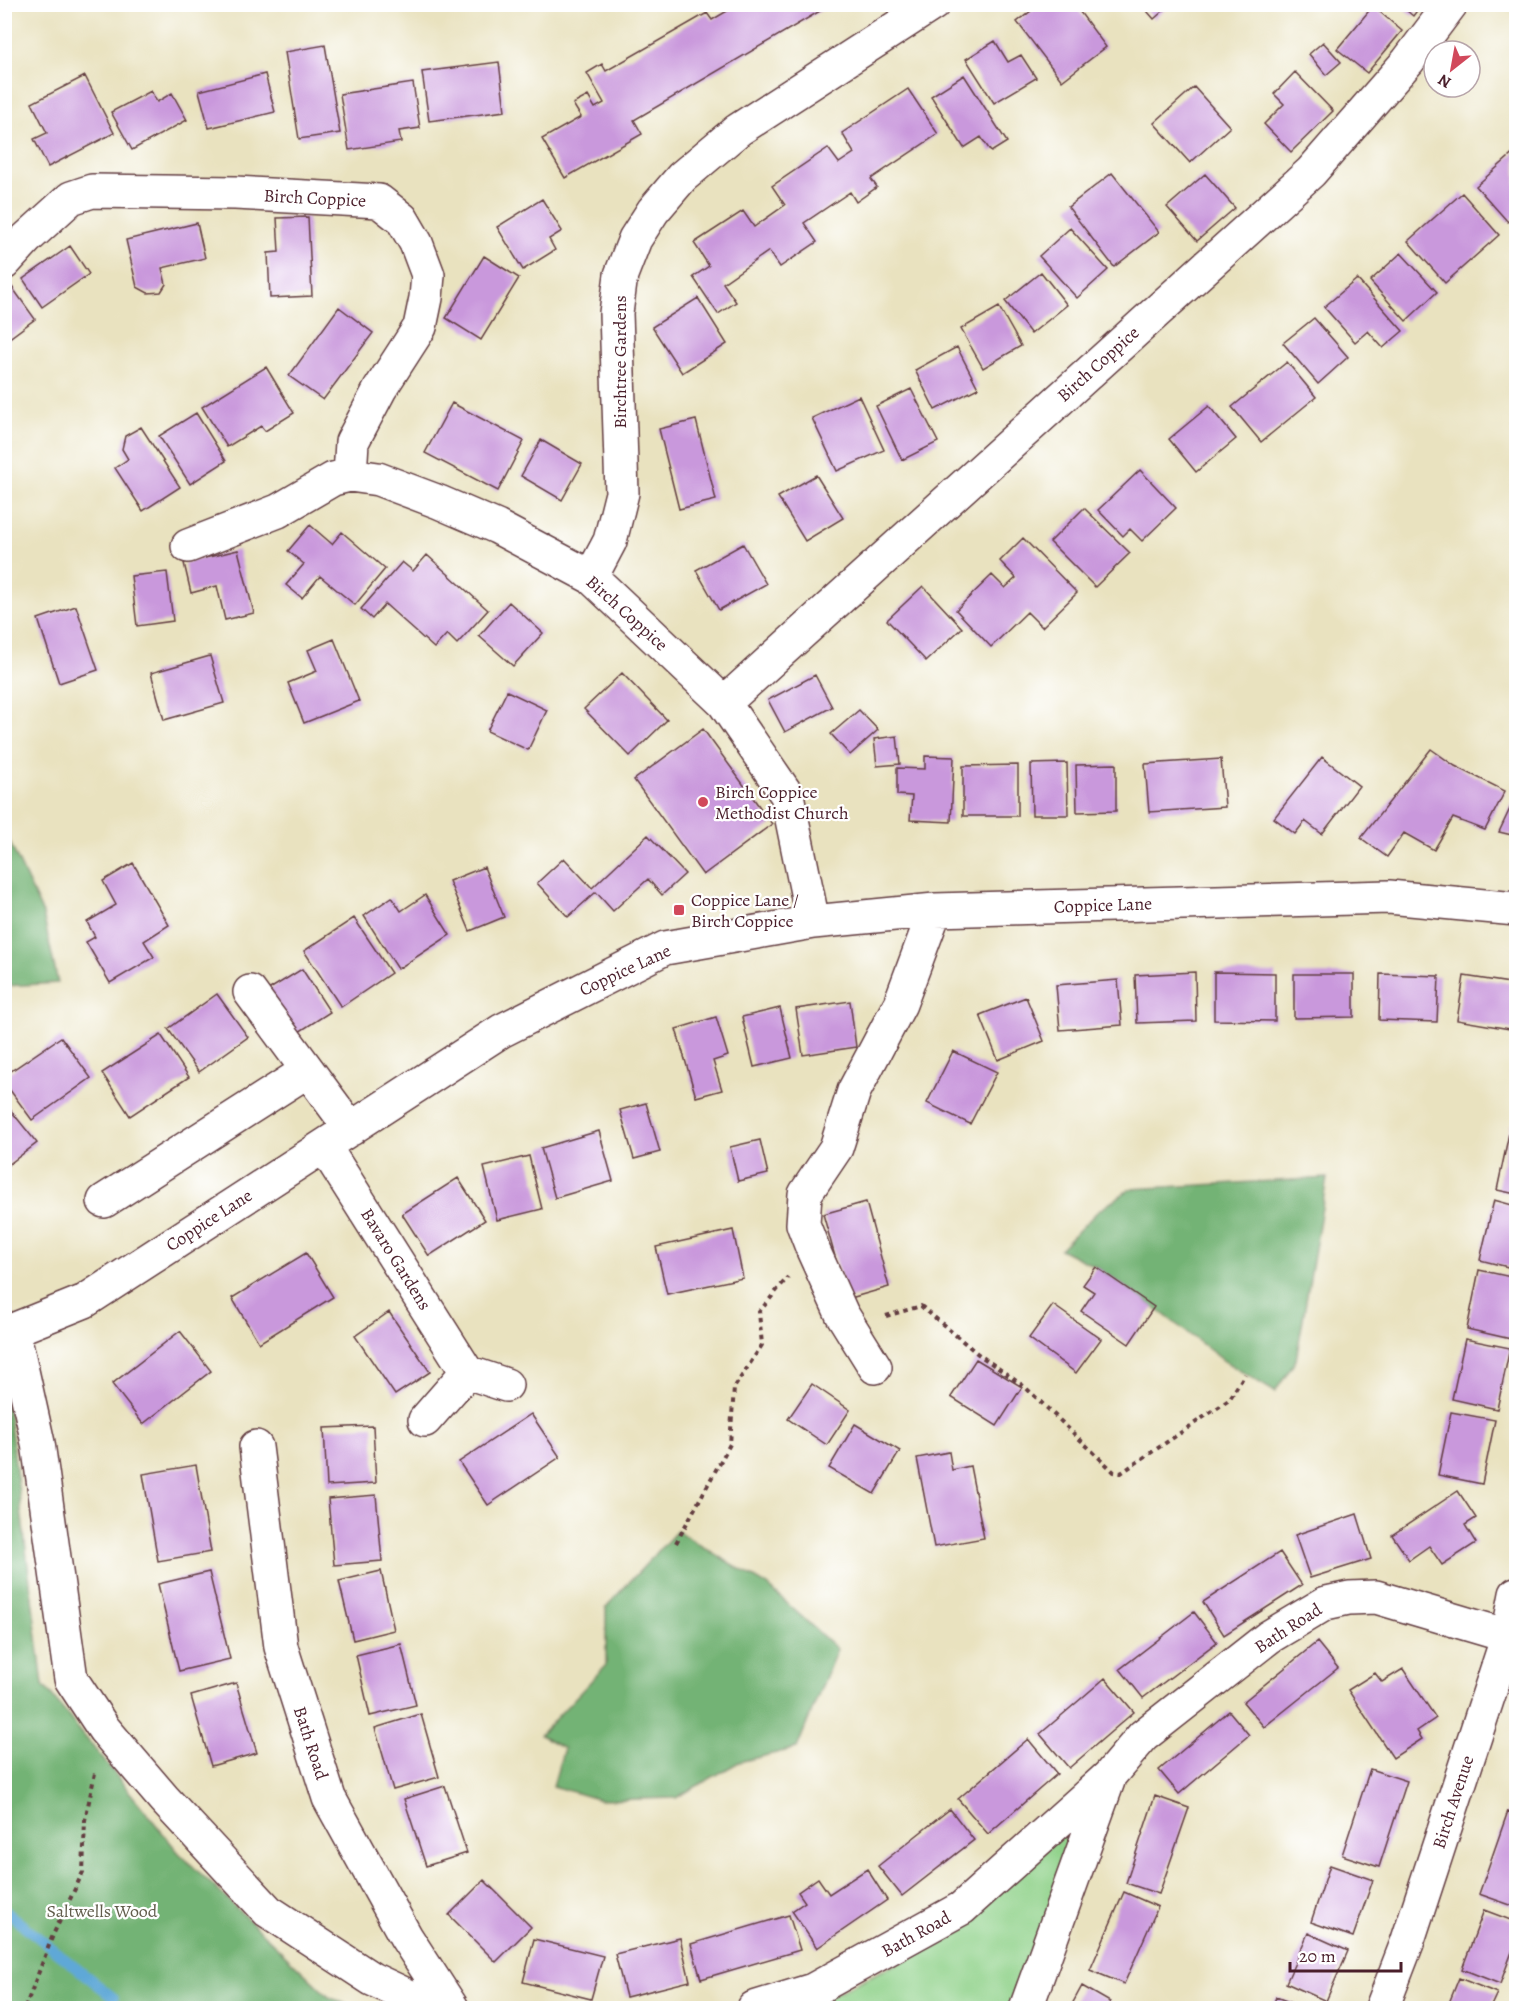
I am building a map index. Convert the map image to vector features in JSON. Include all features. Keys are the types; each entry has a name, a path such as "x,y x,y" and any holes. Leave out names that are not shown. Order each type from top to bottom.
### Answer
{"street":[{"name":"Birchtree Gardens","path":"591,577 610,541 622,493 616,313 621,275 635,239 653,211 682,177 738,130 933,4"},
{"name":"Birch Coppice","path":"724,703 1311,172 1408,61 1451,4"},
{"name":"Birch Coppice","path":"4,263 26,239 71,198 92,191 235,193 378,201 402,219 416,243 428,275 426,298 420,327 381,389 352,442 350,475"},
{"name":"Birch Coppice","path":"188,546 278,511 333,478 350,475 378,479 448,506 497,527 591,577 724,703 787,795 813,922"},
{"name":"Coppice Lane","path":"9,1330 84,1301 501,1031 665,948 813,922 935,910 1389,897 1516,909"},
{"path":"875,1367 842,1314 813,1251 803,1224 805,1194 836,1148 854,1090 900,1004 935,910"},
{"name":"Bavaro Gardens","path":"250,992 307,1071 337,1137 467,1372"},
{"path":"104,1201 307,1071"},
{"path":"9,1330 38,1443 71,1679 104,1729 164,1799 268,1911 372,1979 434,2008"},
{"path":"425,1420 467,1372 506,1385"},
{"name":"Bath Road","path":"256,1447 281,1647 328,1798 406,1937 452,2008"},
{"name":"Birch Avenue","path":"1382,2008 1407,1943 1512,1639 1516,1594"},
{"name":"Bath Road","path":"754,2008 813,1990 962,1908 1109,1776 1143,1736 1269,1637 1326,1603 1349,1598 1376,1597 1512,1639"},
{"name":"Bath Road","path":"1026,2008 1109,1776"}],"path":[{"path":"675,1543 730,1444 734,1388 762,1345 759,1312 813,1251"},
{"path":"850,1326 921,1306 978,1354 1025,1387 1114,1472 1121,1473 1229,1400 1245,1374"},
{"path":"25,2008 53,1935 82,1872 85,1820 104,1729"}],"green space":[{"path":"4,830 43,914 58,983 5,986"},
{"path":"1327,1178 1296,1360 1275,1392 1224,1361 1154,1307 1096,1267 1060,1249 1097,1212 1130,1189"},
{"name":"Saltwells Wood","path":"5,1382 43,1685 179,1853 329,1997 355,2008 5,2008"},
{"path":"677,1531 768,1586 837,1649 797,1748 739,1762 676,1798 600,1800 553,1786 564,1748 540,1735 606,1665 606,1607"},
{"path":"1072,1824 1083,1824 1013,2008 804,2008 917,1954"}],"building":[{"path":"739,4 832,4 634,120 642,134 565,178 542,139 581,117 573,104 588,96 595,108 604,103 587,73 602,64 606,71 707,13 712,20"},
{"path":"1040,4 1074,4 1106,47 1062,81 1017,22"},
{"path":"1141,4 1171,4 1154,19"},
{"path":"1399,4 1422,4 1413,16"},
{"path":"1373,6 1402,31 1367,73 1337,49"},
{"path":"995,41 1008,62 1021,55 1036,78 994,103 966,59"},
{"path":"1323,42 1341,62 1326,75 1309,54"},
{"path":"325,45 340,133 299,139 285,52"},
{"path":"499,62 505,111 429,121 422,72"},
{"path":"1295,72 1333,111 1291,152 1264,124 1284,104 1274,94"},
{"path":"265,74 275,112 209,128 199,91"},
{"path":"964,75 1007,142 991,152 981,137 964,148 931,96"},
{"path":"85,76 114,133 48,167 34,139 47,133 32,103"},
{"path":"413,83 420,128 399,131 401,142 349,150 340,94"},
{"path":"1194,87 1230,127 1190,163 1154,123"},
{"path":"908,89 938,134 871,179 877,187 856,202 850,192 804,223 817,242 780,267 769,251 723,283 736,302 718,314 693,277 709,266 694,243 743,211 754,227 785,205 772,186 828,148 839,163 854,153 842,133"},
{"path":"151,91 157,102 172,93 187,120 132,150 111,112"},
{"path":"1516,151 1516,215 1508,222 1476,186"},
{"path":"1112,173 1159,232 1114,267 1068,207"},
{"path":"1205,174 1235,208 1197,241 1167,207"},
{"path":"1462,193 1499,235 1445,283 1408,241"},
{"path":"542,199 562,231 549,239 555,250 523,270 497,227"},
{"path":"308,217 312,296 270,298 268,253 279,252 277,218"},
{"path":"197,223 205,258 162,268 166,284 161,292 148,293 137,287 126,240"},
{"path":"1070,228 1108,270 1077,298 1039,256"},
{"path":"70,246 89,274 42,307 23,279"},
{"path":"1401,253 1437,292 1406,321 1370,281"},
{"path":"484,256 519,278 481,340 446,318"},
{"path":"1041,272 1067,305 1031,334 1005,301"},
{"path":"1357,279 1403,331 1383,348 1368,331 1355,342 1324,307"},
{"path":"12,287 35,319 4,342 4,292"},
{"path":"698,298 727,344 682,373 652,327"},
{"path":"339,307 373,333 323,400 289,376"},
{"path":"999,307 1021,346 983,368 961,329"},
{"path":"1314,318 1348,357 1318,384 1283,343"},
{"path":"957,347 978,388 935,410 915,370"},
{"path":"1287,362 1316,397 1261,442 1232,407"},
{"path":"266,367 294,413 265,431 261,426 227,447 202,407"},
{"path":"911,389 938,442 902,460 876,406"},
{"path":"859,396 884,450 837,471 812,418"},
{"path":"452,403 524,441 498,491 425,453"},
{"path":"1209,406 1236,439 1196,472 1169,439"},
{"path":"196,413 226,461 190,484 159,436"},
{"path":"696,420 716,500 679,509 659,429"},
{"path":"141,427 180,487 143,511 115,468 128,459 122,449 125,436"},
{"path":"541,440 582,464 562,500 521,476"},
{"path":"1140,470 1176,508 1142,541 1130,529 1123,536 1098,510"},
{"path":"816,475 843,518 805,541 778,497"},
{"path":"1084,508 1130,553 1095,587 1050,542"},
{"path":"310,525 332,544 342,532 385,569 355,605 320,576 302,598 286,585 304,564 288,551"},
{"path":"1023,538 1077,593 1042,627 1027,612 991,647 956,610 992,575 1005,588 1016,578 1000,561"},
{"path":"743,544 766,584 719,610 696,570"},
{"path":"238,550 254,613 225,620 217,586 191,593 184,563"},
{"path":"427,555 488,610 457,644 447,634 434,648 385,604 372,619 361,609 402,562 413,571"},
{"path":"167,572 173,621 137,626 131,576"},
{"path":"923,586 962,628 926,661 887,620"},
{"path":"509,602 543,633 513,666 479,636"},
{"path":"76,606 98,670 59,683 38,619"},
{"path":"334,639 359,701 304,723 288,683 317,671 308,650"},
{"path":"210,656 224,703 164,720 151,673"},
{"path":"622,673 667,720 630,756 584,709"},
{"path":"815,675 832,707 785,732 768,700"},
{"path":"507,691 547,710 528,750 487,731"},
{"path":"859,710 878,730 850,755 831,734"},
{"name":"Birch Coppice Methodist Church","path":"703,729 772,824 703,875 634,780"},
{"path":"897,736 900,764 877,766 874,739"},
{"path":"1431,749 1455,766 1505,791 1485,830 1453,818 1434,850 1404,833 1387,857 1361,838"},
{"path":"925,756 954,757 951,822 910,820 912,796 897,795 897,768 925,769"},
{"path":"1322,757 1359,786 1322,834 1305,821 1295,834 1274,818"},
{"path":"1221,759 1225,807 1149,812 1145,764"},
{"path":"1067,763 1068,815 1032,815 1031,764"},
{"path":"1116,764 1116,811 1077,812 1076,765"},
{"path":"1018,765 1018,816 963,816 963,766"},
{"path":"1516,796 1516,836 1499,832"},
{"path":"648,835 685,874 662,895 648,879 613,911 596,892 568,917 537,883 564,858 592,888"},
{"path":"133,863 169,925 144,941 154,957 110,983 86,942 95,937 87,922 116,905 103,881"},
{"path":"484,867 504,917 470,931 449,881"},
{"path":"425,895 450,935 398,969 364,916 392,897 401,911"},
{"path":"354,918 391,973 341,1007 304,951"},
{"path":"302,969 330,1012 288,1039 260,995"},
{"path":"1195,972 1196,1021 1137,1023 1135,975"},
{"path":"1214,972 1275,973 1275,1021 1214,1020"},
{"path":"1294,974 1354,974 1354,1017 1294,1018"},
{"path":"1380,974 1439,976 1437,1022 1379,1020"},
{"path":"1464,976 1516,984 1516,1030 1457,1020"},
{"path":"1118,980 1122,1025 1060,1030 1056,985"},
{"path":"217,994 248,1037 199,1072 168,1029"},
{"path":"1026,997 1044,1041 998,1060 980,1015"},
{"path":"850,1001 856,1047 803,1055 796,1009"},
{"path":"780,1008 792,1058 754,1067 742,1017"},
{"path":"716,1017 728,1056 713,1061 722,1090 696,1097 676,1029"},
{"path":"161,1035 189,1077 130,1116 102,1073"},
{"path":"61,1037 91,1078 32,1120 4,1082 4,1076"},
{"path":"953,1051 997,1072 970,1124 927,1103"},
{"path":"4,1102 37,1143 4,1168"},
{"path":"646,1103 660,1152 634,1159 620,1110"},
{"path":"1511,1124 1516,1125 1516,1194 1497,1190"},
{"path":"599,1131 613,1181 555,1198 541,1148"},
{"path":"760,1140 768,1174 738,1181 730,1147"},
{"path":"529,1156 542,1209 497,1220 484,1167"},
{"path":"458,1178 485,1220 429,1256 402,1214"},
{"path":"1494,1200 1516,1206 1516,1269 1480,1260"},
{"path":"866,1202 889,1287 847,1299 823,1214"},
{"path":"733,1230 743,1278 667,1294 656,1247"},
{"path":"306,1253 333,1297 259,1343 232,1298"},
{"path":"1096,1267 1154,1307 1129,1344 1081,1311 1094,1292 1083,1285"},
{"path":"1479,1270 1516,1278 1516,1315 1511,1339 1467,1329"},
{"path":"1053,1305 1101,1339 1076,1373 1029,1338"},
{"path":"389,1312 430,1372 395,1395 355,1336"},
{"path":"180,1331 211,1371 143,1424 112,1384"},
{"path":"1465,1339 1510,1348 1497,1409 1452,1399"},
{"path":"976,1359 1022,1387 997,1426 951,1397"},
{"path":"812,1384 850,1410 827,1445 788,1419"},
{"path":"1451,1412 1495,1420 1482,1484 1438,1475"},
{"path":"531,1414 560,1457 488,1505 459,1462"},
{"path":"855,1424 900,1451 874,1494 829,1468"},
{"path":"373,1426 376,1483 327,1486 324,1428"},
{"path":"949,1452 952,1470 970,1466 984,1538 934,1547 917,1458"},
{"path":"196,1465 211,1552 158,1561 143,1474"},
{"path":"1458,1491 1476,1518 1465,1525 1476,1543 1442,1565 1429,1546 1409,1560 1392,1535"},
{"path":"376,1495 382,1561 334,1565 328,1499"},
{"path":"1357,1514 1371,1559 1310,1578 1295,1535"},
{"path":"1280,1552 1302,1585 1224,1635 1203,1602"},
{"path":"381,1571 394,1630 353,1640 339,1581"},
{"path":"209,1572 230,1659 179,1671 158,1584"},
{"path":"1194,1612 1217,1642 1143,1698 1120,1669"},
{"path":"1317,1642 1338,1668 1264,1727 1243,1702"},
{"path":"401,1644 416,1705 370,1716 356,1655"},
{"path":"1403,1669 1436,1718 1417,1731 1422,1739 1393,1758 1348,1690 1375,1673 1382,1682"},
{"path":"1105,1678 1134,1712 1069,1768 1040,1734"},
{"path":"236,1683 257,1753 211,1766 191,1696"},
{"path":"1229,1711 1249,1735 1179,1794 1159,1770"},
{"path":"421,1714 439,1777 393,1790 375,1728"},
{"path":"1028,1739 1057,1774 988,1834 958,1799"},
{"path":"1370,1769 1407,1781 1379,1867 1342,1855"},
{"path":"445,1786 467,1853 426,1866 404,1799"},
{"path":"1155,1796 1189,1808 1159,1894 1126,1883"},
{"path":"950,1809 974,1840 902,1896 878,1866"},
{"path":"1508,1811 1516,1814 1516,1907 1479,1894"},
{"path":"1330,1865 1373,1880 1353,1937 1311,1922"},
{"path":"867,1869 887,1900 817,1948 792,1911 805,1902 798,1892 818,1878 829,1894"},
{"path":"484,1880 531,1927 496,1962 449,1915"},
{"path":"1124,1892 1158,1907 1124,1984 1090,1970"},
{"path":"1484,1910 1516,1922 1516,1941 1500,1984 1462,1969"},
{"path":"789,1915 800,1950 701,1979 691,1944"},
{"path":"1308,1933 1348,1951 1326,2001 1286,1983"},
{"path":"680,1938 690,1981 626,1997 615,1954"},
{"path":"534,1939 603,1956 591,1999 523,1982"},
{"path":"1459,1978 1497,1993 1490,2008 1447,2008"},
{"path":"1082,1986 1110,2002 1106,2008 1070,2008"},
{"path":"1276,1997 1305,2008 1272,2008"}],"waterway":[{"path":"4,1910 114,1998 110,2008"}],"place":[{"name":"Birch Coppice Methodist Church","path":"703,802"},
{"name":"Coppice Lane / Birch Coppice","path":"679,910"}]}
